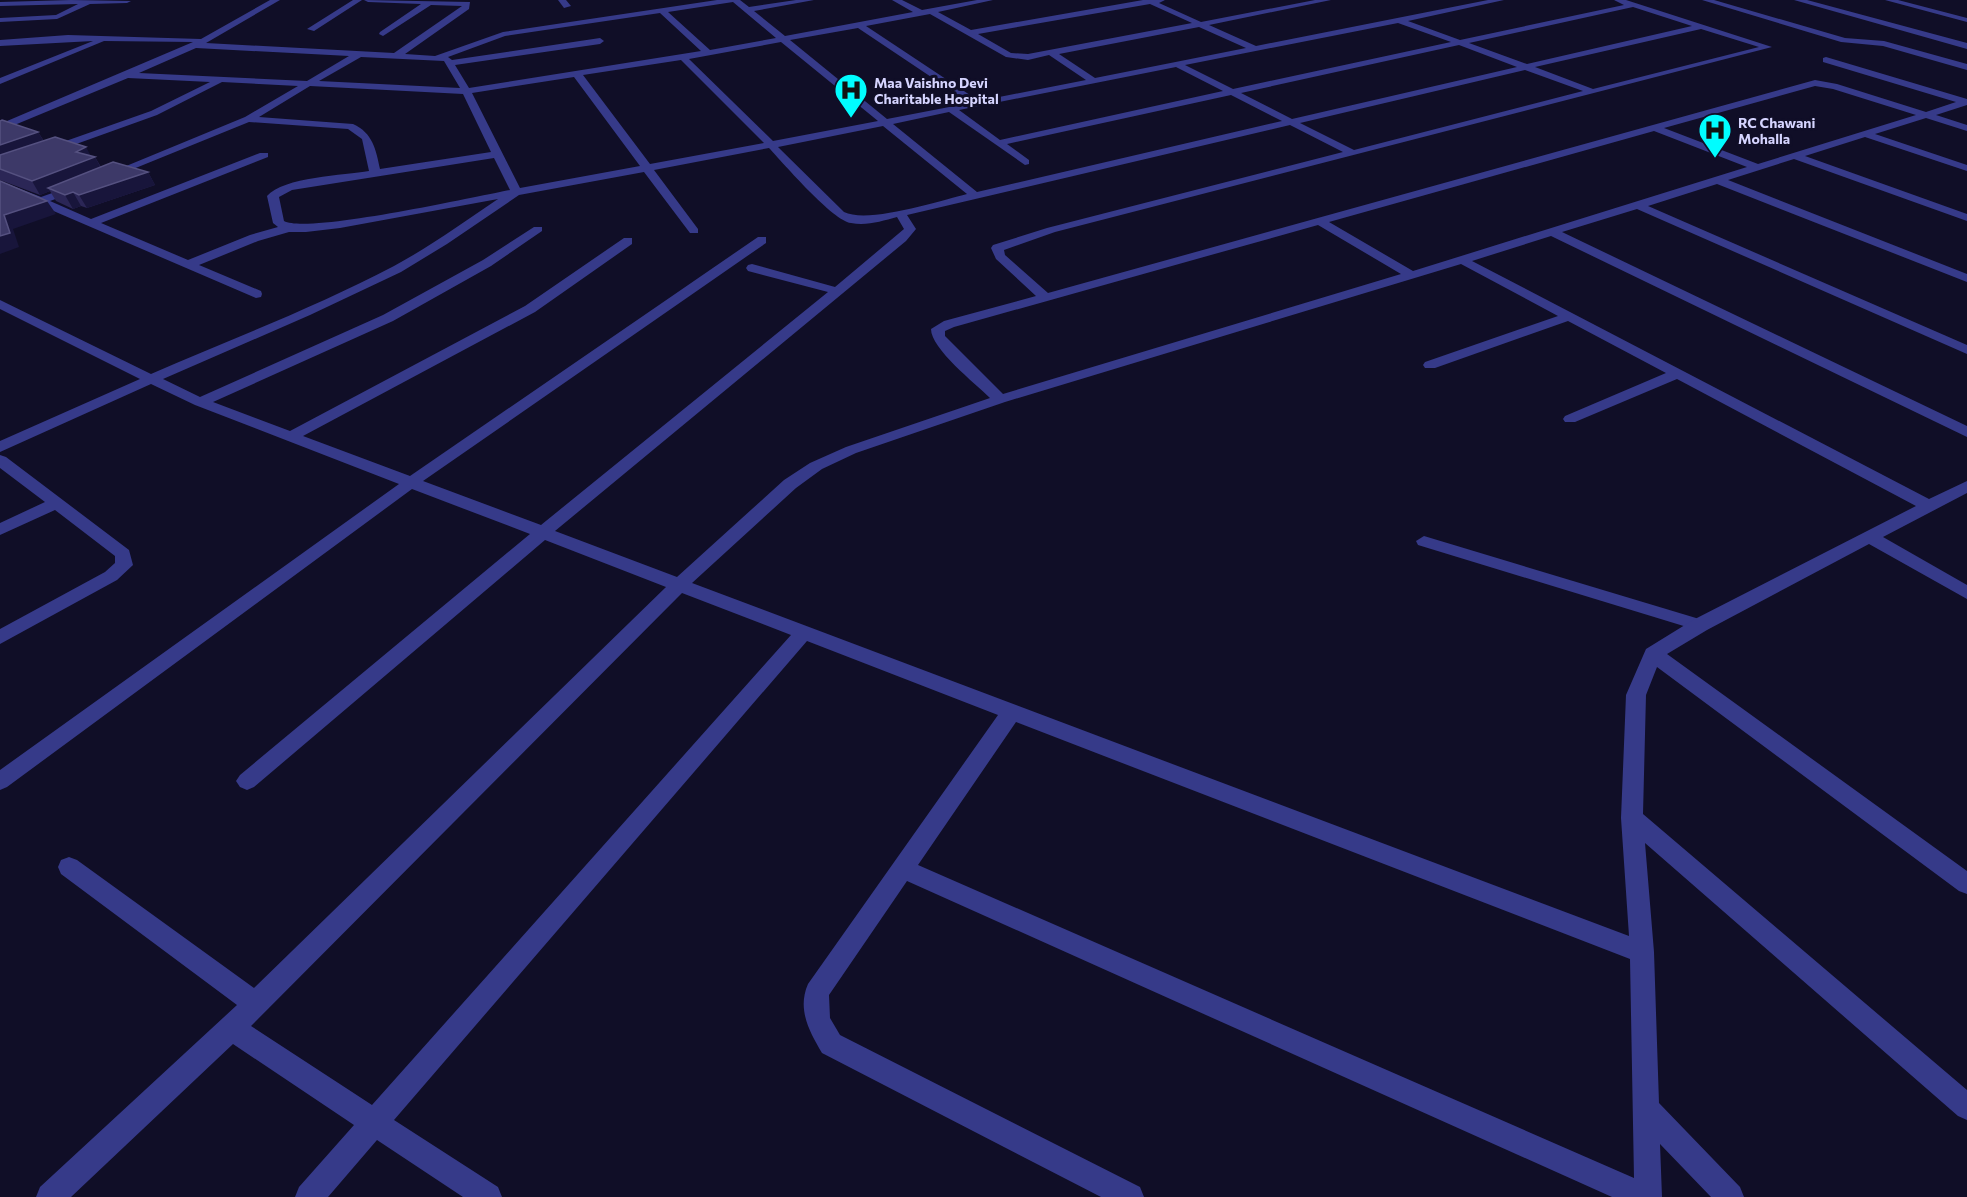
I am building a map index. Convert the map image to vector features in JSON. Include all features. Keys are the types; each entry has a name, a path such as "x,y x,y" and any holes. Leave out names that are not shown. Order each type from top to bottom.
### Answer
{"street":[{"path":"0,128 206,40 276,0"},
{"path":"311,29 358,0"},
{"path":"369,0 467,4 466,7 396,56"},
{"path":"195,45 438,57 503,34 734,0 976,196"},
{"path":"748,10 810,0"},
{"path":"896,0 921,14"},
{"path":"126,75 466,91 708,53 861,26 989,0"},
{"path":"970,33 1161,0"},
{"path":"931,11 1009,55 1018,57 1327,0"},
{"path":"188,265 254,238 288,228 306,229 340,225 650,168 1500,0"},
{"path":"1046,297 1000,256 997,248 1051,230 1768,47 1618,0"},
{"path":"1706,0 1844,40 1876,42 1967,67"},
{"path":"1798,0 1967,46"},
{"path":"1889,0 1967,20"},
{"path":"0,3 128,1"},
{"path":"383,34 430,1"},
{"path":"1148,1 1255,49"},
{"path":"0,20 57,17 90,2"},
{"path":"999,143 1633,5"},
{"path":"662,11 708,53"},
{"path":"1400,20 1591,91"},
{"path":"582,21 608,49"},
{"path":"861,26 978,104"},
{"path":"683,57 840,213 851,220 870,220 1702,26"},
{"path":"0,43 68,38 206,40"},
{"path":"0,81 107,39"},
{"path":"438,57 452,63 600,41"},
{"path":"1050,52 1094,81"},
{"path":"95,180 248,119 359,54"},
{"path":"616,58 623,66"},
{"path":"1826,60 1966,102"},
{"path":"452,63 516,192"},
{"path":"1178,64 1290,123 1351,152"},
{"path":"577,74 650,168 694,231"},
{"path":"34,155 154,113 218,81"},
{"path":"1000,399 944,345 938,336 939,329 949,324 1815,83 1834,86 1967,128"},
{"path":"50,1197 256,1004 679,585 790,484 816,466 851,450 1000,399 1462,260 1966,102"},
{"path":"952,110 1025,162"},
{"path":"248,119 350,126 362,130 367,136 375,173"},
{"path":"1655,128 1756,167"},
{"path":"1865,134 1967,168"},
{"path":"288,228 279,223 273,196 289,187 497,154"},
{"path":"91,223 264,155"},
{"path":"1792,155 1967,218"},
{"path":"1718,180 1967,278"},
{"path":"0,184 256,294"},
{"path":"41,201 84,184"},
{"path":"0,447 326,303 398,268 454,235 516,192"},
{"path":"1637,205 1967,350"},
{"path":"247,780 910,229 908,222 901,214"},
{"path":"1320,221 1411,275"},
{"path":"200,402 388,318 487,263 538,229"},
{"path":"1552,232 1967,432"},
{"path":"0,781 410,483 762,240"},
{"path":"290,437 530,309 628,241"},
{"path":"1462,260 1930,506"},
{"path":"752,268 837,291"},
{"path":"0,304 200,402 803,634 1012,711 1642,952"},
{"path":"1430,365 1570,316"},
{"path":"1570,419 1678,373"},
{"path":"0,460 123,554 124,564 111,576 0,637"},
{"path":"1648,1197 1642,952 1632,818 1635,695 1653,654 1700,625 1967,486"},
{"path":"0,530 57,503"},
{"path":"1870,537 1967,593"},
{"path":"309,1197 803,634"},
{"path":"1653,654 1967,884"},
{"path":"1012,711 817,992 817,1021 831,1044 1130,1197"},
{"path":"1632,818 1967,1107"},
{"path":"69,867 256,1004"},
{"path":"903,869 1644,1197"},
{"path":"231,1028 488,1197"},
{"path":"1647,1110 1730,1197"}],"lane":[{"path":"1424,541 1700,625"}],"building":[{"path":"0,121 38,132 0,145"},
{"path":"55,137 86,147 76,152 95,157 32,181 0,169 0,155"},
{"path":"113,162 148,172 79,195 73,192 65,195 48,188"},
{"path":"0,181 47,201 4,215 10,233 0,236"}],"place":[{"name":"Maa Vaishno Devi Charitable Hospital","path":"851,119"},
{"name":"RC Chawani Mohalla","path":"1715,159"}]}
